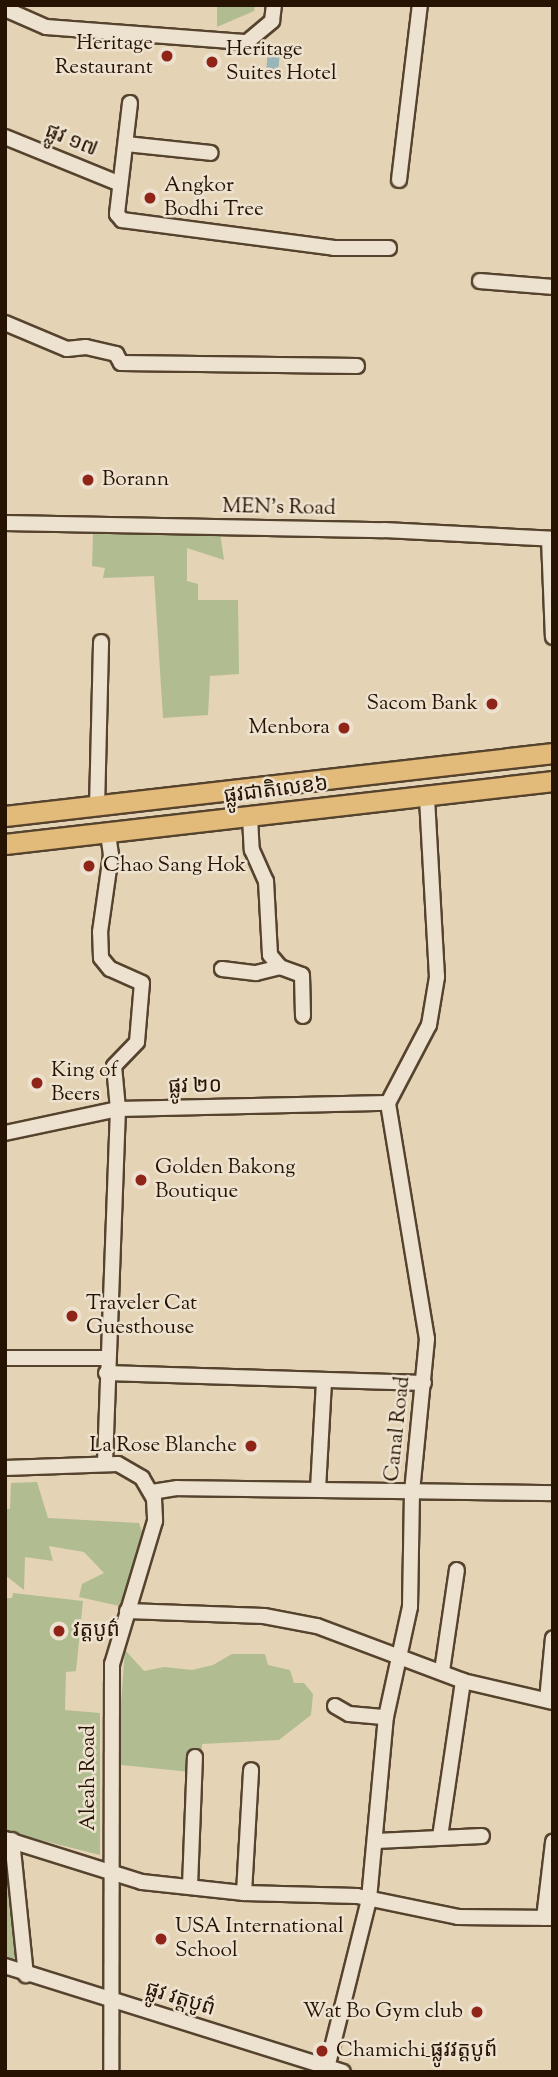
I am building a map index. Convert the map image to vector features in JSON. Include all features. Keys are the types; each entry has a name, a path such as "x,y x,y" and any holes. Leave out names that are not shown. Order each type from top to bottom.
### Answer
{"main road":[{"name":"ផ្លូវជាតិលេខ៦","path":"5,816 97,808 553,753"},
{"name":"ផ្លូវជាតិលេខ៦","path":"5,844 553,782"}],"street":[{"path":"5,9 46,27 247,42 272,21 274,5"},
{"path":"399,180 420,5"},
{"path":"130,103 117,214 130,223 334,248 389,248"},
{"name":"ផ្លូវ ១៧","path":"5,137 120,184"},
{"path":"126,144 211,153"},
{"path":"480,281 553,286"},
{"path":"5,323 67,349 86,346 116,354 121,363 357,366"},
{"name":"MEN's Road","path":"5,523 384,530 551,539"},
{"path":"551,539 553,638"},
{"path":"97,808 101,642"},
{"path":"388,1103 429,1026 437,977 427,796"},
{"path":"250,817 252,850 267,881 270,955 280,967 302,975 303,1016"},
{"path":"105,1463 106,1365 118,1109 114,1066 138,1042 142,983 110,969 101,958 100,932 111,855 108,834"},
{"path":"222,969 256,973 280,967"},
{"name":"ផ្លូវ ២០","path":"5,1133 118,1109 388,1103"},
{"name":"Canal Road","path":"326,2069 369,1899 386,1717 403,1656 410,1607 412,1492 427,1339 388,1103"},
{"path":"5,1358 324,1381 424,1383"},
{"path":"318,1489 324,1381"},
{"path":"5,1468 105,1463 132,1470 152,1492 178,1488 553,1493"},
{"name":"Aleah Road","path":"111,2072 112,1664 155,1521 152,1492"},
{"path":"442,1671 457,1570"},
{"path":"127,1611 278,1618 317,1626 403,1656 463,1681 550,1701 553,1638"},
{"path":"440,1837 463,1681"},
{"path":"335,1706 349,1714 386,1717"},
{"path":"190,1886 195,1757"},
{"path":"244,1893 251,1770"},
{"path":"376,1841 482,1836"},
{"path":"26,1975 9,1840 110,1875 244,1893 369,1899 458,1917 548,1918 553,1842"},
{"name":"ផ្លូវ វត្តបូព៌","path":"5,1966 26,1975 326,2069 343,2072"}],"green space":[{"path":"217,5 255,5 254,11 217,27"},
{"path":"220,533 224,560 187,548 187,581 198,584 198,600 238,600 239,674 210,676 208,715 163,718 154,576 103,578 105,568 92,566 93,534"},
{"path":"37,1482 48,1518 139,1523 144,1537 124,1607 79,1597 82,1584 104,1573 84,1552 49,1546 53,1561 25,1557 24,1590 5,1575 5,1509 10,1509 11,1483"},
{"path":"13,1593 83,1601 76,1671 66,1672 65,1710 100,1713 100,1855 5,1831 5,1598 12,1598"},
{"path":"125,1650 144,1671 164,1667 192,1670 213,1665 232,1654 265,1654 268,1665 290,1670 294,1683 304,1683 313,1694 311,1715 279,1740 202,1744 201,1773 121,1765 118,1742"},
{"path":"5,1873 11,1873 22,1954 13,1959 5,1956"}],"water":[{"path":"268,49 280,50 278,74 266,73"}],"place":[{"name":"Heritage Restaurant","path":"167,56"},
{"name":"Heritage Suites Hotel","path":"212,62"},
{"name":"Angkor Bodhi Tree","path":"150,198"},
{"name":"Borann","path":"88,480"},
{"name":"Sacom Bank","path":"492,704"},
{"name":"Menbora","path":"344,728"},
{"name":"Chao Sang Hok","path":"89,866"},
{"name":"King of Beers","path":"37,1083"},
{"name":"Golden Bakong Boutique","path":"141,1180"},
{"name":"Traveler Cat Guesthouse","path":"72,1316"},
{"name":"La Rose Blanche","path":"251,1446"},
{"name":"វត្តបូព៌","path":"59,1631"},
{"name":"USA International School","path":"161,1939"},
{"name":"Wat Bo Gym club","path":"477,2012"},
{"name":"Chamichi_ផ្លូវវត្តបូព៍","path":"322,2051"}]}
